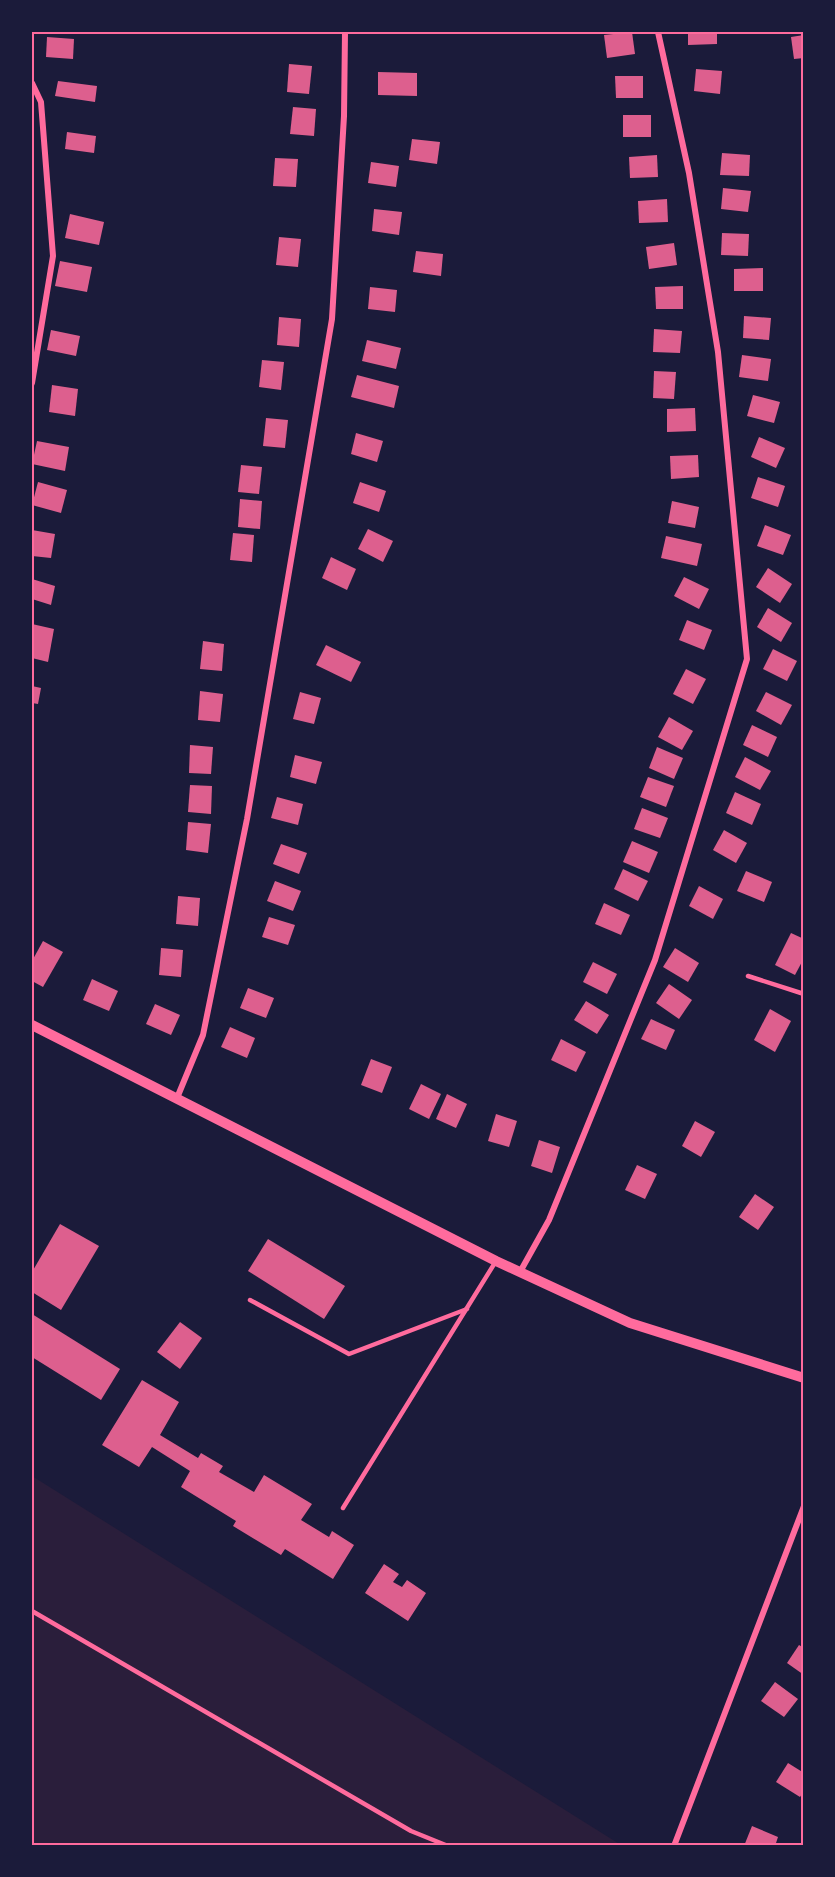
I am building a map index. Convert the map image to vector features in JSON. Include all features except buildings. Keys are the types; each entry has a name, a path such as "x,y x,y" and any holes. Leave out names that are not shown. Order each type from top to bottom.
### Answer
{"street":[{"path":"177,1098 203,1035 242,842 332,319 344,116 345,32"},
{"path":"520,1272 549,1220 655,960 747,659 718,352 689,173 658,32"},
{"path":"32,83 41,102 52,256 32,382"},
{"path":"32,1025 520,1272 630,1323 804,1378"},
{"path":"674,1845 804,1506"}],"lane":[{"path":"748,976 804,994"},
{"path":"343,1508 496,1260"},
{"path":"250,1300 350,1354 467,1309"},
{"path":"32,1611 411,1831 448,1845"}],"shaded area":[{"path":"32,1476 621,1845 32,1845"}]}
